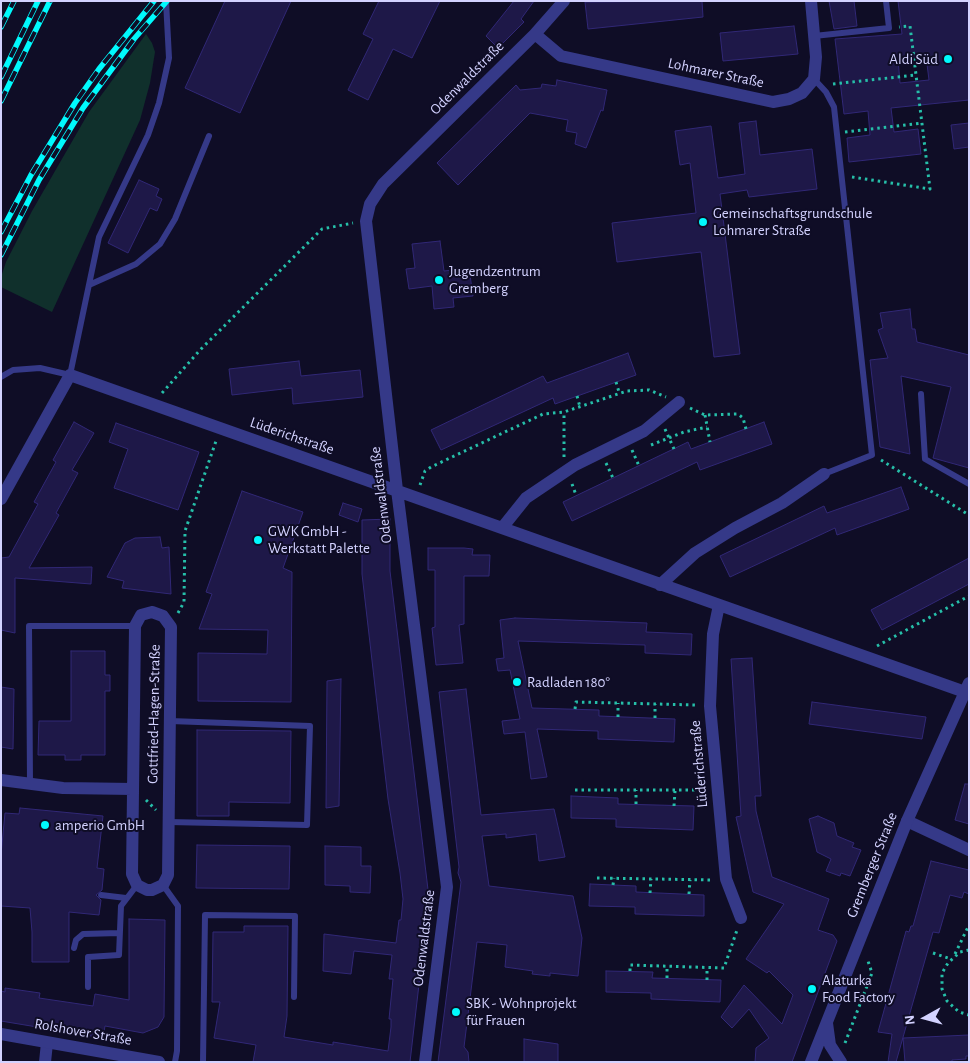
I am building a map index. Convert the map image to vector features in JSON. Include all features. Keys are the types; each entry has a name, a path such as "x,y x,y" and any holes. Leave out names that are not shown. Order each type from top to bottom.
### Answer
{"street":[{"name":"Odenwaldstraße","path":"425,1062 447,887 397,490 366,221 370,204 383,184 535,34 564,1"},
{"path":"811,1 817,83"},
{"name":"Lohmarer Straße","path":"535,34 561,56 774,102 789,100 817,83"},
{"path":"1,499 70,376"},
{"name":"Lüderichstraße","path":"70,376 860,655 967,687"},
{"path":"502,528 526,498 566,470 644,431 679,402"},
{"path":"660,585 695,553 782,503 824,474"},
{"name":"Lüderichstraße","path":"719,605 713,634 710,706 726,879 741,918"},
{"name":"Gottfried-Hagen-Straße","path":"136,885 132,874 135,626 141,615 152,612 163,616 171,627 168,875 163,885"},
{"name":"Gremberger Straße","path":"810,1062 907,821 967,687"},
{"name":"Gottfried-Hagen-Straße","path":"1,780 63,788 133,789"},
{"path":"907,821 969,850"},
{"path":"136,885 146,890 152,890 163,885"},
{"path":"827,1020 830,1045 837,1057"},
{"name":"Rolshover Straße","path":"1,1034 159,1062"},
{"path":"45,1062 47,1043"}],"lane":[{"path":"1,377 13,370 40,368 70,376 99,237 148,135 159,103 169,58 166,1"},
{"path":"814,36 890,28 886,1"},
{"path":"817,83 834,107 872,455 824,474"},
{"path":"89,285 136,264 160,244 175,219 209,136"},
{"path":"921,394 925,459 969,484"},
{"path":"30,784 29,626 135,626"},
{"path":"169,822 307,825 310,726 170,721"},
{"path":"88,987 88,957 119,955 121,906 136,885"},
{"path":"163,885 178,906 177,1051 175,1062"},
{"path":"101,895 126,898"},
{"path":"203,1062 205,915 295,916 294,996"},
{"path":"74,948 76,940 83,934 119,933"}],"path":[{"path":"841,175 930,189 910,26 890,28"},
{"path":"817,83 916,75"},
{"path":"837,133 922,124"},
{"path":"151,404 200,350 322,229 366,221"},
{"path":"616,382 619,392"},
{"path":"415,497 425,471 431,467 543,414 564,412 619,392 639,389 648,390 679,402 696,413 738,414 743,418 746,429"},
{"path":"576,396 580,406"},
{"path":"564,412 564,463 566,470"},
{"path":"705,414 710,442"},
{"path":"660,418 674,449"},
{"path":"624,456 669,437 707,427"},
{"path":"171,627 184,602 185,531 220,428"},
{"path":"872,455 969,515"},
{"path":"600,468 615,460"},
{"path":"571,483 578,479"},
{"path":"860,655 969,596"},
{"path":"575,709 576,702 710,706"},
{"path":"618,703 618,717"},
{"path":"654,718 655,704"},
{"path":"133,789 169,822"},
{"path":"575,790 717,789"},
{"path":"594,797 595,790"},
{"path":"636,790 636,804"},
{"path":"674,806 675,790"},
{"path":"597,878 726,879"},
{"path":"614,878 614,886"},
{"path":"650,892 651,879"},
{"path":"689,894 690,880"},
{"path":"630,971 630,965 724,968 741,918"},
{"path":"969,925 953,957 942,973 942,989 947,1001 958,1012 969,1015"},
{"path":"837,1057 845,1043 852,1020 872,973 860,936"},
{"path":"933,953 953,957 969,950"},
{"path":"666,978 667,966"},
{"path":"707,968 707,980"}],"green space":[{"path":"146,34 155,52 150,83 140,120 52,312 1,287 1,277 6,262 32,211 89,112"}],"building":[{"path":"225,1 291,1 240,113 185,88"},
{"path":"379,1 440,1 412,58 393,49 368,100 348,90 373,39 363,34"},
{"path":"514,1 534,1 521,19 524,22 498,48 486,36"},
{"path":"702,1 703,17 588,29 585,2"},
{"path":"829,1 854,1 857,26 834,29"},
{"path":"898,1 969,1 969,100 891,108 894,132 918,129 921,154 849,162 847,138 870,135 868,111 844,114 835,39 902,34","holes":["926,56 929,80 900,83 898,59"]},
{"path":"794,26 798,54 723,61 720,33"},
{"path":"557,80 607,90 603,111 601,110 586,148 575,144 577,133 566,131 568,120 530,113 458,185 437,163 516,85 520,90 541,88 542,84 556,86"},
{"path":"756,121 760,155 812,149 817,189 749,197 747,190 720,194 740,354 714,357 701,252 617,262 612,223 696,213 690,163 680,165 675,131 711,126 718,178 745,174 739,123"},
{"path":"969,123 969,147 954,149 951,125"},
{"path":"139,180 159,189 156,196 162,199 157,211 150,208 128,253 108,243"},
{"name":"Jugendzentrum Gremberg","path":"440,241 444,271 469,268 473,296 453,298 454,307 434,309 432,286 409,289 406,269 415,268 412,244"},
{"path":"910,309 912,329 915,329 917,342 969,355 969,468 933,458 951,387 901,376 910,454 880,447 870,360 888,358 878,330 883,328 880,313"},
{"path":"628,353 636,375 555,404 553,398 441,450 431,430 543,376 547,383"},
{"path":"299,361 301,376 360,370 363,397 293,404 292,388 232,395 229,369"},
{"path":"74,422 94,433 72,470 78,473 56,513 59,515 29,568 92,567 91,584 15,578 15,633 1,630 1,558 9,557 38,504 34,502 56,462 53,460"},
{"path":"764,422 772,444 700,470 697,462 572,521 563,502 688,442 691,449"},
{"path":"116,423 199,452 178,510 114,488 128,449 109,442"},
{"path":"901,487 909,509 837,535 835,528 730,577 720,556 824,506 827,513"},
{"path":"242,491 303,512 283,568 292,572 291,702 198,701 198,653 267,654 268,630 199,629 212,594 206,592"},
{"path":"343,503 362,509 358,522 339,515"},
{"path":"390,519 390,571 429,898 410,1062 253,1062 256,1045 214,1038 220,1002 212,1002 213,932 244,932 244,926 288,926 287,1016 284,1037 333,1045 333,1042 388,1051 393,979 389,979 392,955 354,951 351,974 323,971 324,934 396,943 399,920 401,920 403,899 388,799 362,574 362,520"},
{"path":"160,537 162,548 169,547 171,594 122,588 124,581 107,577 125,543 135,538"},
{"path":"428,548 473,549 472,555 490,555 489,576 464,576 464,624 459,625 463,663 436,665 432,628 435,627 435,570 428,570"},
{"path":"969,558 969,584 882,630 871,610"},
{"path":"515,618 647,623 646,632 692,634 691,655 645,653 645,645 518,641 532,708 599,710 599,716 675,719 674,742 598,739 598,731 537,729 547,777 531,779 525,732 504,734 502,721 520,719 510,670 498,671 496,659 504,658 500,620"},
{"path":"71,651 105,651 105,675 110,675 110,691 105,691 105,755 81,755 81,760 65,760 65,755 38,755 39,721 71,721"},
{"path":"752,658 761,796 755,796 756,811 772,877 829,899 818,930 833,935 837,941 792,1062 755,1062 756,1048 769,1038 749,1009 732,1028 721,1017 744,985 782,1024 793,995 769,971 767,973 746,959 784,904 753,892 736,817 741,816 731,659"},
{"path":"341,679 339,806 326,808 327,681"},
{"path":"1,687 14,689 13,749 1,747"},
{"path":"466,689 481,815 554,809 565,857 539,861 536,834 506,838 506,834 482,836 489,886 573,896 582,938 578,976 550,973 550,976 532,974 533,971 505,967 507,945 477,942 464,1047 468,1052 469,1062 438,1062 461,882 458,873 459,867 439,692"},
{"path":"812,702 926,717 922,739 809,724"},
{"path":"197,730 291,731 290,803 229,802 229,816 197,816"},
{"path":"965,784 969,784 969,824 955,820"},
{"path":"571,796 618,798 618,804 694,806 693,830 616,827 616,819 571,818"},
{"path":"20,808 103,816 97,868 104,869 102,890 96,895 101,900 99,915 69,912 69,962 32,962 30,908 1,906 1,855 5,813 19,814"},
{"path":"818,816 834,823 837,836 854,843 852,847 861,850 850,876 841,873 840,876 826,871 831,859 817,852 809,819"},
{"path":"197,845 290,846 289,889 196,888"},
{"path":"325,846 361,847 361,866 371,866 370,893 350,892 350,886 325,885"},
{"path":"931,861 969,870 969,894 964,892 962,898 950,895 939,933 933,932 896,1062 888,1062 892,1034 878,1032 906,931 909,932 911,926 913,926"},
{"path":"590,884 636,886 636,892 704,895 704,916 635,914 635,907 589,906"},
{"path":"129,919 165,920 164,1017 158,1027 143,1033 105,1026 103,1038 1,1021 1,991 5,992 5,988 40,993 39,998 93,1006 95,994 129,1000"},
{"path":"606,971 653,972 652,978 721,980 720,1002 651,999 651,993 606,992"},
{"path":"969,1035 969,1056 966,1056 966,1059 952,1060 952,1062 905,1062 903,1038"},
{"path":"524,1039 558,1044 558,1062 524,1062"}],"railway":[{"path":"1,27 14,1"},
{"path":"1,77 38,1"},
{"path":"1,101 50,1"},
{"path":"1,232 31,175 75,103 99,69 154,1"},
{"path":"1,255 39,180 83,108 134,39 167,1"}],"place":[{"name":"Aldi Süd","path":"948,59"},
{"name":"Gemeinschaftsgrundschule Lohmarer Straße","path":"703,222"},
{"name":"Jugendzentrum Gremberg","path":"439,280"},
{"name":"GWK GmbH - Werkstatt Palette","path":"258,540"},
{"name":"Radladen 180°","path":"517,682"},
{"name":"amperio GmbH","path":"45,825"},
{"name":"Alaturka Food Factory","path":"812,989"},
{"name":"SBK - Wohnprojekt für Frauen","path":"456,1012"}]}
